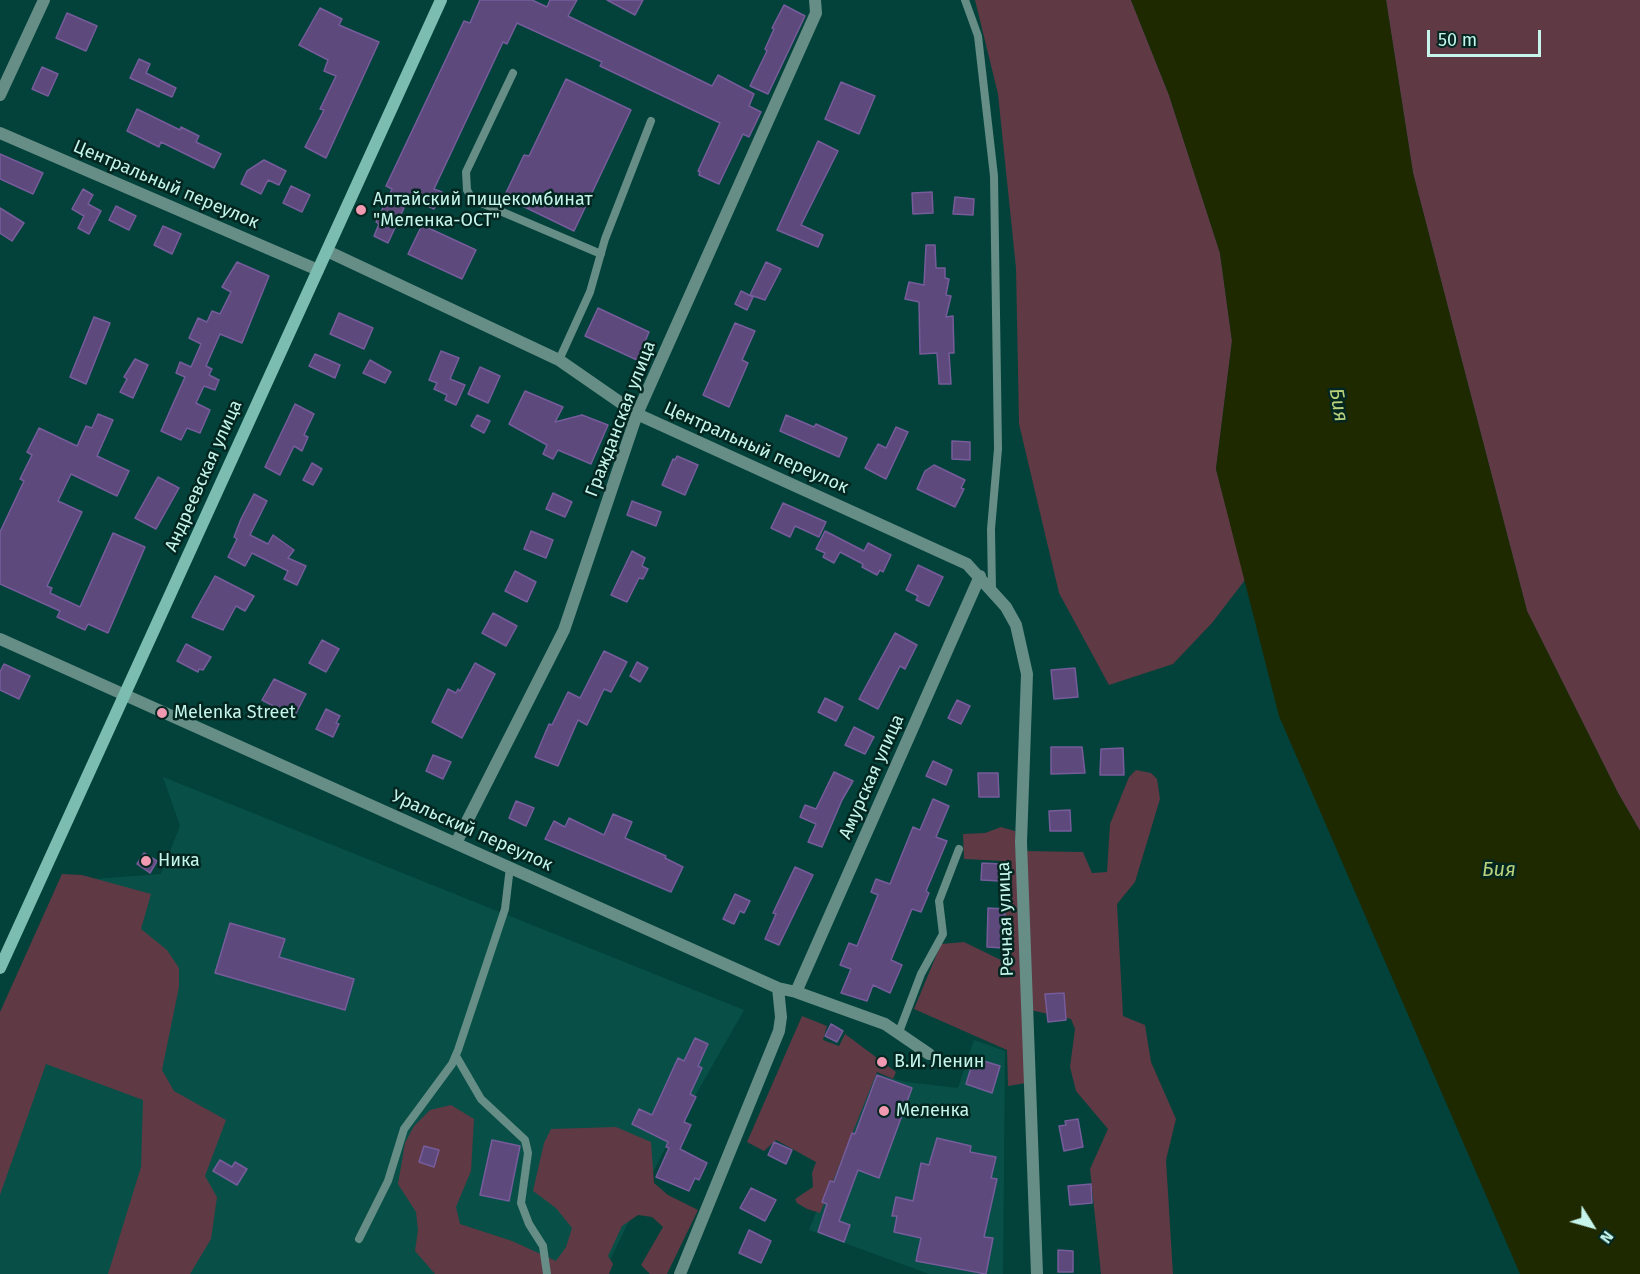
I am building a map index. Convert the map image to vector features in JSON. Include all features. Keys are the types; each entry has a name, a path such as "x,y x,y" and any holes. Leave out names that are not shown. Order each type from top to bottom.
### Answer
{"street":[{"path":"0,95 44,0"},
{"name":"Андреевская улица","path":"0,968 441,0"},
{"name":"Гражданская улица","path":"456,843 564,630 638,414 816,13 816,1"},
{"name":"Центральный переулок","path":"0,133 318,270"},
{"name":"Центральный переулок","path":"327,251 559,360 638,414 957,559 980,576"},
{"name":"Речная улица","path":"980,576 1006,607 1016,625 1027,674 1021,842 1037,1274"},
{"name":"Амурская улица","path":"796,992 980,576"},
{"name":"Уральский переулок","path":"0,639 778,988 796,992 885,1024 929,1054"},
{"path":"680,1274 779,1031 781,1017 778,988"}],"lane":[{"path":"965,0 978,36 994,176 998,448 991,529 992,589"},
{"path":"513,73 466,172 467,190 479,202 601,254"},
{"path":"559,360 590,292 601,254 651,121"},
{"path":"899,1032 921,974 943,933 939,901 959,849"},
{"path":"359,1239 388,1181 404,1129 456,1056 505,909 510,867"},
{"path":"456,1056 481,1099 525,1140 528,1153 521,1203 529,1224 543,1246 547,1274"}],"shaded area":[{"path":"975,0 1131,0 1169,95 1220,253 1232,341 1216,469 1245,580 1212,623 1173,664 1109,685 1059,593 1019,424 1016,268 998,94"},
{"path":"1386,0 1640,0 1640,831 1618,793 1527,611 1413,173"},
{"path":"1136,770 1151,773 1157,779 1160,799 1135,882 1117,904 1123,1016 1145,1025 1151,1062 1176,1119 1166,1160 1173,1274 1101,1274 1090,1169 1108,1129 1076,1091 1070,1067 1075,1029 1071,1019 1030,1010 1025,851 1083,852 1092,873 1107,872 1110,824 1129,777"},
{"path":"163,777 744,1010 662,1154 603,1274 0,1274 0,1058 80,880 161,874 180,826"},
{"path":"1001,827 1015,831 1026,1083 1008,1086 1007,1050 914,1009 941,944 964,942 1003,961 1006,901 1004,861 964,859 963,834 985,833"},
{"path":"62,874 82,875 151,894 141,929 167,950 179,968 179,987 162,1070 174,1091 226,1120 205,1176 217,1197 211,1239 190,1274 108,1274 141,1167 143,1100 46,1064 0,1195 0,1012"},
{"path":"802,1016 827,1026 823,1040 839,1046 845,1034 896,1072 893,1079 877,1072 820,1213 807,1209 795,1199 813,1187 812,1173 816,1162 776,1140 764,1151 747,1142"},
{"name":"Меленка","path":"974,1040 1005,1051 1003,1274 929,1274 809,1230 871,1073 906,1082 958,1088"},
{"path":"451,1105 474,1119 471,1171 456,1207 460,1224 512,1241 556,1261 566,1247 572,1228 556,1208 533,1191 544,1143 551,1129 616,1127 651,1142 654,1183 668,1195 698,1210 667,1274 650,1274 641,1265 663,1227 652,1217 638,1215 622,1226 608,1256 613,1264 609,1274 435,1274 415,1251 418,1230 416,1212 398,1184 405,1143 414,1126 430,1110"}],"water":[{"name":"Бия","path":"1131,0 1386,0 1413,173 1527,611 1618,793 1640,831 1640,1274 1520,1274 1279,716 1216,469 1232,341 1220,253 1169,95"}],"building":[{"path":"480,0 532,0 547,7 550,0 577,0 568,16 712,86 718,75 754,94 749,106 761,112 749,137 743,134 719,184 699,175 698,171 720,123 600,66 602,62 517,23 507,44 503,42 434,189 442,192 434,209 409,197 388,243 374,236 379,224 376,222 392,189 386,186 464,21 470,23"},
{"path":"607,0 643,0 635,15"},
{"path":"784,5 805,16 768,94 750,86 767,51 765,49 774,29 772,28"},
{"path":"320,8 342,19 339,25 379,42 326,158 305,147 324,110 320,109 336,76 324,71 328,60 299,45"},
{"path":"67,13 97,26 86,51 56,38"},
{"path":"139,59 150,64 146,73 176,88 172,97 130,78"},
{"path":"42,67 58,74 48,96 32,89"},
{"path":"566,79 631,110 574,231 504,197 524,155 529,156"},
{"path":"841,82 875,96 859,134 825,119"},
{"path":"137,109 180,130 181,127 199,136 196,142 221,154 214,168 161,142 159,147 127,131"},
{"path":"818,141 838,151 801,225 823,235 818,247 777,230"},
{"path":"0,154 43,173 33,194 0,179"},
{"path":"264,160 286,171 279,185 268,180 261,194 241,184 247,171"},
{"path":"291,186 310,195 302,212 283,203"},
{"path":"83,189 93,195 88,204 101,211 89,234 78,228 84,216 72,209"},
{"path":"932,192 933,213 913,214 912,193"},
{"path":"955,197 974,199 973,215 953,214"},
{"path":"116,206 136,216 129,230 109,220"},
{"path":"0,208 24,223 12,241 0,233"},
{"path":"422,225 476,250 462,279 408,254"},
{"path":"163,226 181,234 172,254 154,245"},
{"path":"926,245 935,245 936,268 945,268 945,278 949,279 946,295 951,296 946,317 953,316 954,353 949,353 951,384 939,384 937,353 920,354 919,302 905,299 909,282 924,285"},
{"path":"237,262 269,276 242,343 220,334 206,366 212,369 209,375 219,380 215,390 204,386 196,403 210,410 200,433 187,428 181,440 161,431 185,377 176,373 180,362 191,367 201,344 189,338 198,318 207,322 212,311 220,314 231,292 222,287"},
{"path":"766,262 781,269 765,300 750,295"},
{"path":"741,291 753,297 747,310 735,304"},
{"path":"598,308 649,332 637,360 585,336"},
{"path":"339,313 373,328 364,349 330,334"},
{"path":"94,317 110,323 86,384 70,377"},
{"path":"735,323 755,331 742,360 748,363 729,407 703,395"},
{"path":"441,351 459,358 450,379 465,385 456,405 445,400 447,395 434,389 437,383 429,380"},
{"path":"315,354 340,365 335,378 309,366"},
{"path":"135,359 148,365 133,398 120,392 127,379 124,377"},
{"path":"370,360 391,372 385,383 363,373"},
{"path":"480,367 500,376 488,403 468,394"},
{"path":"525,391 563,407 555,422 582,415 608,425 591,464 558,450 553,459 543,454 547,445 509,424"},
{"path":"295,404 314,414 304,435 308,437 302,451 294,446 280,475 265,467"},
{"path":"98,414 113,420 97,456 129,471 117,496 71,474 58,501 82,512 47,586 52,588 50,593 80,607 113,533 145,547 108,633 88,624 85,630 57,617 60,611 0,584 0,532 24,481 20,479 32,455 27,452 39,428 77,446 86,426 92,428"},
{"path":"477,415 490,421 484,433 471,426"},
{"path":"786,415 814,427 816,424 847,438 839,457 780,431"},
{"path":"896,427 908,432 886,479 865,468 878,444 886,448"},
{"path":"952,441 970,442 970,460 952,459"},
{"path":"677,456 698,465 685,495 662,485 673,459 675,460"},
{"path":"312,463 322,469 313,485 303,480"},
{"path":"934,465 965,480 961,488 964,489 955,507 917,489 925,471"},
{"path":"158,477 179,488 156,529 135,518"},
{"path":"553,493 572,502 565,517 546,509"},
{"path":"254,494 267,501 250,535 268,544 273,535 294,550 288,558 306,566 297,585 284,579 288,571 252,553 245,566 228,557 237,539 234,537 241,519"},
{"path":"632,501 661,512 656,526 627,515"},
{"path":"783,503 826,522 819,537 795,526 790,537 771,528"},
{"path":"531,531 553,540 546,558 524,549"},
{"path":"825,531 864,551 868,543 891,555 883,572 880,570 877,575 862,567 863,564 840,552 834,563 823,557 825,553 816,549"},
{"path":"632,551 645,558 642,566 648,569 643,579 639,578 627,602 611,595"},
{"path":"918,565 943,577 929,606 916,600 918,596 906,590"},
{"path":"515,571 536,582 527,602 505,591"},
{"path":"215,576 254,596 245,611 236,606 223,630 192,617"},
{"path":"493,613 517,626 506,646 482,633"},
{"path":"895,633 917,645 905,669 900,666 878,709 859,699"},
{"path":"322,640 339,649 326,672 309,663"},
{"path":"186,644 211,657 203,670 199,669 198,672 177,661"},
{"path":"604,651 627,662 611,692 604,689 587,725 578,720 558,766 535,757 549,724 552,725 568,692 580,698"},
{"path":"637,662 648,668 640,682 630,676"},
{"path":"475,663 495,674 462,738 432,722 448,689 456,693 458,689 460,691"},
{"path":"4,664 30,676 19,699 0,690 0,672"},
{"path":"1075,668 1078,697 1054,699 1051,670"},
{"path":"274,679 306,694 294,717 262,700"},
{"path":"825,698 843,707 836,721 818,712"},
{"path":"957,700 970,706 961,724 948,718"},
{"path":"326,709 340,716 333,737 316,729"},
{"path":"854,727 874,737 865,754 845,745"},
{"path":"1051,747 1082,747 1085,773 1051,774"},
{"path":"1123,748 1124,775 1100,775 1101,749"},
{"path":"433,755 451,762 443,779 426,771"},
{"path":"933,761 952,770 946,785 926,776"},
{"path":"834,772 853,781 842,800 822,847 808,842 816,824 800,817 805,805 816,809"},
{"path":"978,773 998,773 999,797 979,797"},
{"path":"933,799 949,806 936,837 947,841 926,891 929,893 921,912 912,909 891,960 902,965 890,993 873,985 867,1001 841,993 851,969 840,965 849,943 857,946 878,895 871,892 876,879 890,884 913,827 920,830"},
{"path":"516,801 534,808 526,826 509,818"},
{"path":"1070,810 1071,831 1050,831 1049,811"},
{"path":"613,814 632,822 625,838 666,856 665,858 683,867 671,892 545,839 554,821 565,827 569,818 604,835"},
{"path":"144,853 157,861 150,873 137,864"},
{"path":"982,863 1001,864 1000,881 981,880"},
{"path":"795,867 813,875 779,945 765,939 776,914 773,913"},
{"path":"735,894 750,901 744,913 740,911 734,924 723,919"},
{"path":"988,908 1005,909 1004,948 987,947"},
{"path":"230,923 285,939 279,957 354,979 345,1010 215,973"},
{"path":"1064,993 1066,1020 1048,1022 1045,994"},
{"path":"831,1024 843,1031 837,1042 825,1036"},
{"path":"695,1038 708,1044 698,1066 702,1068 690,1094 696,1097 684,1122 691,1125 680,1149 707,1163 699,1180 695,1178 689,1191 656,1177 669,1148 666,1147 668,1142 632,1124 639,1109 652,1115 678,1058 684,1061"},
{"path":"974,1058 1000,1066 992,1093 966,1084"},
{"name":"Меленка","path":"877,1075 912,1088 879,1178 858,1170 839,1221 850,1225 844,1242 818,1232 827,1204 822,1202 830,1181 834,1182 852,1133 855,1134"},
{"path":"1078,1119 1083,1147 1064,1151 1059,1126 1066,1125 1065,1121"},
{"path":"937,1138 971,1146 970,1152 996,1157 991,1178 997,1179 984,1237 993,1238 986,1274 916,1261 921,1238 894,1232 897,1216 892,1216 896,1197 913,1201 921,1163 929,1165"},
{"path":"492,1140 520,1146 509,1201 480,1195"},
{"path":"774,1142 792,1150 786,1164 768,1155"},
{"path":"424,1146 439,1150 434,1167 419,1162"},
{"path":"220,1160 232,1167 235,1162 247,1169 237,1185 213,1171"},
{"path":"1091,1184 1092,1203 1070,1205 1068,1186"},
{"path":"751,1188 776,1200 765,1221 740,1208"},
{"path":"749,1230 771,1241 761,1263 739,1253"},
{"path":"1058,1250 1073,1251 1073,1272 1058,1272"}],"place":[{"name":"Алтайский пищекомбинат \"Меленка-ОСТ\"","path":"361,210"},
{"name":"Melenka Street","path":"162,713"},
{"name":"Ника","path":"146,861"},
{"name":"В.И. Ленин","path":"882,1062"},
{"name":"Меленка","path":"884,1111"}]}
